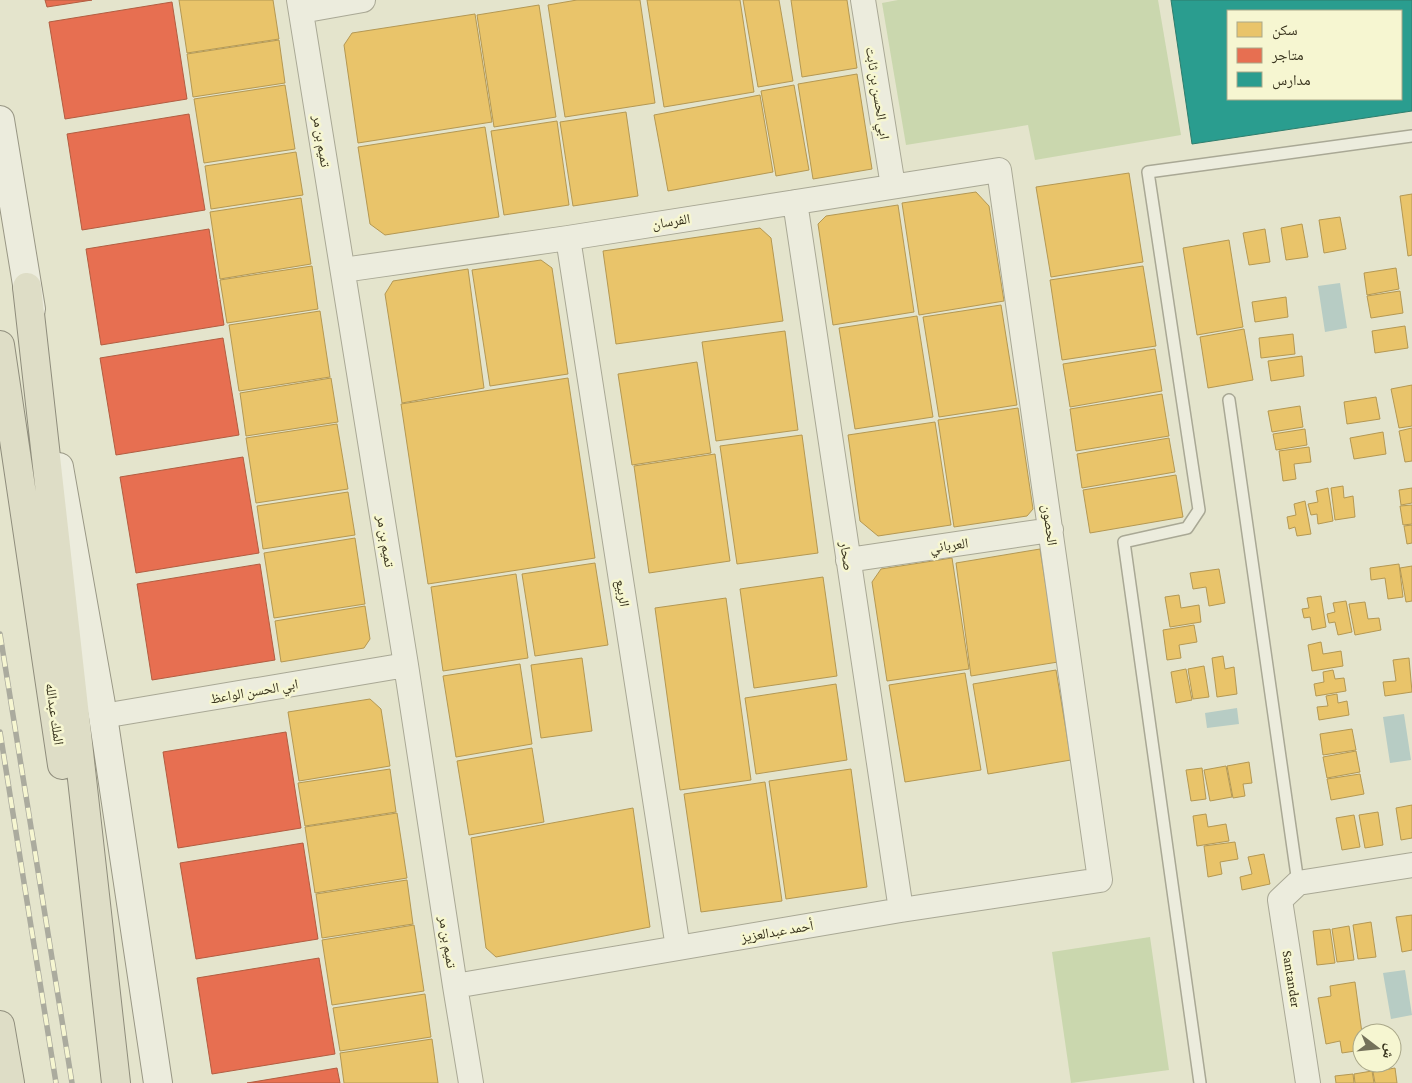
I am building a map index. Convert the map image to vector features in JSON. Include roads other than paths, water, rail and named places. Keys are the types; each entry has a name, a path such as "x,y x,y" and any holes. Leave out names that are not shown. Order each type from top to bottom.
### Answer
{"highway":[{"path":"27,287 116,1083"},
{"name":"الملك عبدالله","path":"0,346 109,1083"},
{"path":"0,1025 10,1083"}],"main road":[{"path":"0,120 27,287 102,716 158,1083"}],"street":[{"path":"300,5 363,0"},
{"name":"ابي الحسن بن ثابت","path":"863,0 893,186"},
{"name":"تميم بن مر","path":"300,5 471,1083"},
{"name":"الفرسان","path":"343,270 568,238 999,170"},
{"name":"الحصون","path":"999,170 1100,880"},
{"name":"صحار","path":"795,202 901,910"},
{"name":"الربيع","path":"568,238 678,948"},
{"name":"العرباني","path":"848,560 1050,530"},
{"name":"ابي الحسن الواعظ","path":"102,716 406,665"},
{"path":"1298,883 1412,865"},
{"name":"أحمد عبدالعزيز","path":"455,986 901,910 1100,880"},
{"name":"Santander","path":"1298,883 1280,900 1308,1083"}],"lane":[{"path":"1200,1083 1124,542 1187,528 1199,510 1148,172 1412,136"},
{"path":"1229,400 1298,883"}],"railway":[{"path":"0,634 72,1083"},
{"path":"0,732 56,1083"}]}
